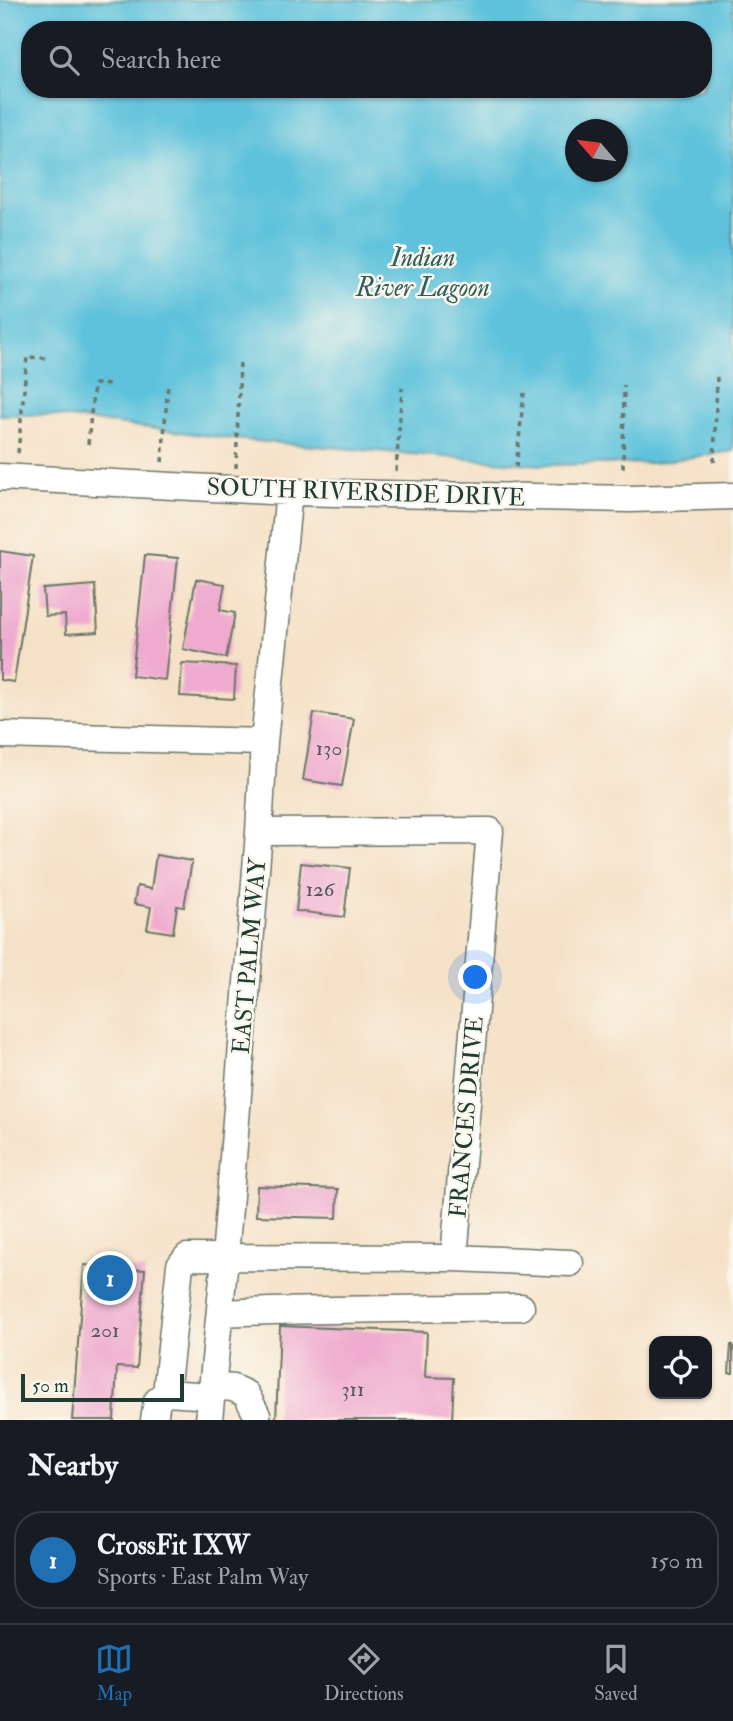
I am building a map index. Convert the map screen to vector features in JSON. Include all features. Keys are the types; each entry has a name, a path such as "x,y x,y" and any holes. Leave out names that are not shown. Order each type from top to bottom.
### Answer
{"street":[{"name":"SOUTH RIVERSIDE DRIVE","path":"0,477 289,492 630,499 733,496"},
{"name":"EAST PALM WAY","path":"211,1401 225,1258 264,742 289,492"},
{"path":"0,735 264,742"},
{"name":"FRANCES DRIVE","path":"259,832 490,831 454,1258"},
{"path":"154,1420 158,1401 166,1393 180,1265 187,1257 454,1258 570,1262"},
{"path":"220,1313 521,1307"},
{"path":"166,1393 211,1401 233,1388 246,1394 257,1420"}],"path":[{"path":"18,453 27,357 47,358"},
{"path":"236,473 240,362"},
{"path":"713,462 717,377"},
{"path":"88,444 94,384 112,385"},
{"path":"162,467 168,384"},
{"path":"623,468 624,385"},
{"path":"395,477 402,388"},
{"path":"516,467 524,393"}],"water":[{"name":"Indian River Lagoon","path":"0,0 733,0 733,451 653,463 541,465 233,439 48,415 0,415"}],"building":[{"path":"0,551 33,556 14,682 0,680"},
{"path":"145,555 178,558 165,680 132,676"},
{"path":"196,579 225,584 220,610 235,613 226,658 183,649"},
{"path":"95,585 98,632 66,634 65,615 45,616 43,589"},
{"path":"182,663 236,666 234,699 180,696"},
{"path":"314,713 354,719 342,786 303,780"},
{"path":"156,855 192,861 184,907 177,906 173,933 147,929 151,907 134,904 137,886 151,889"},
{"path":"301,863 350,868 344,917 296,911"},
{"path":"257,1186 338,1189 337,1218 256,1216"},
{"path":"84,1265 145,1270 137,1368 117,1367 114,1420 72,1420"},
{"path":"280,1326 427,1332 425,1377 454,1378 452,1420 276,1420"},
{"path":"731,1345 733,1373 729,1373"}],"place":[{"name":"CrossFit IXW","path":"110,1278"}]}
